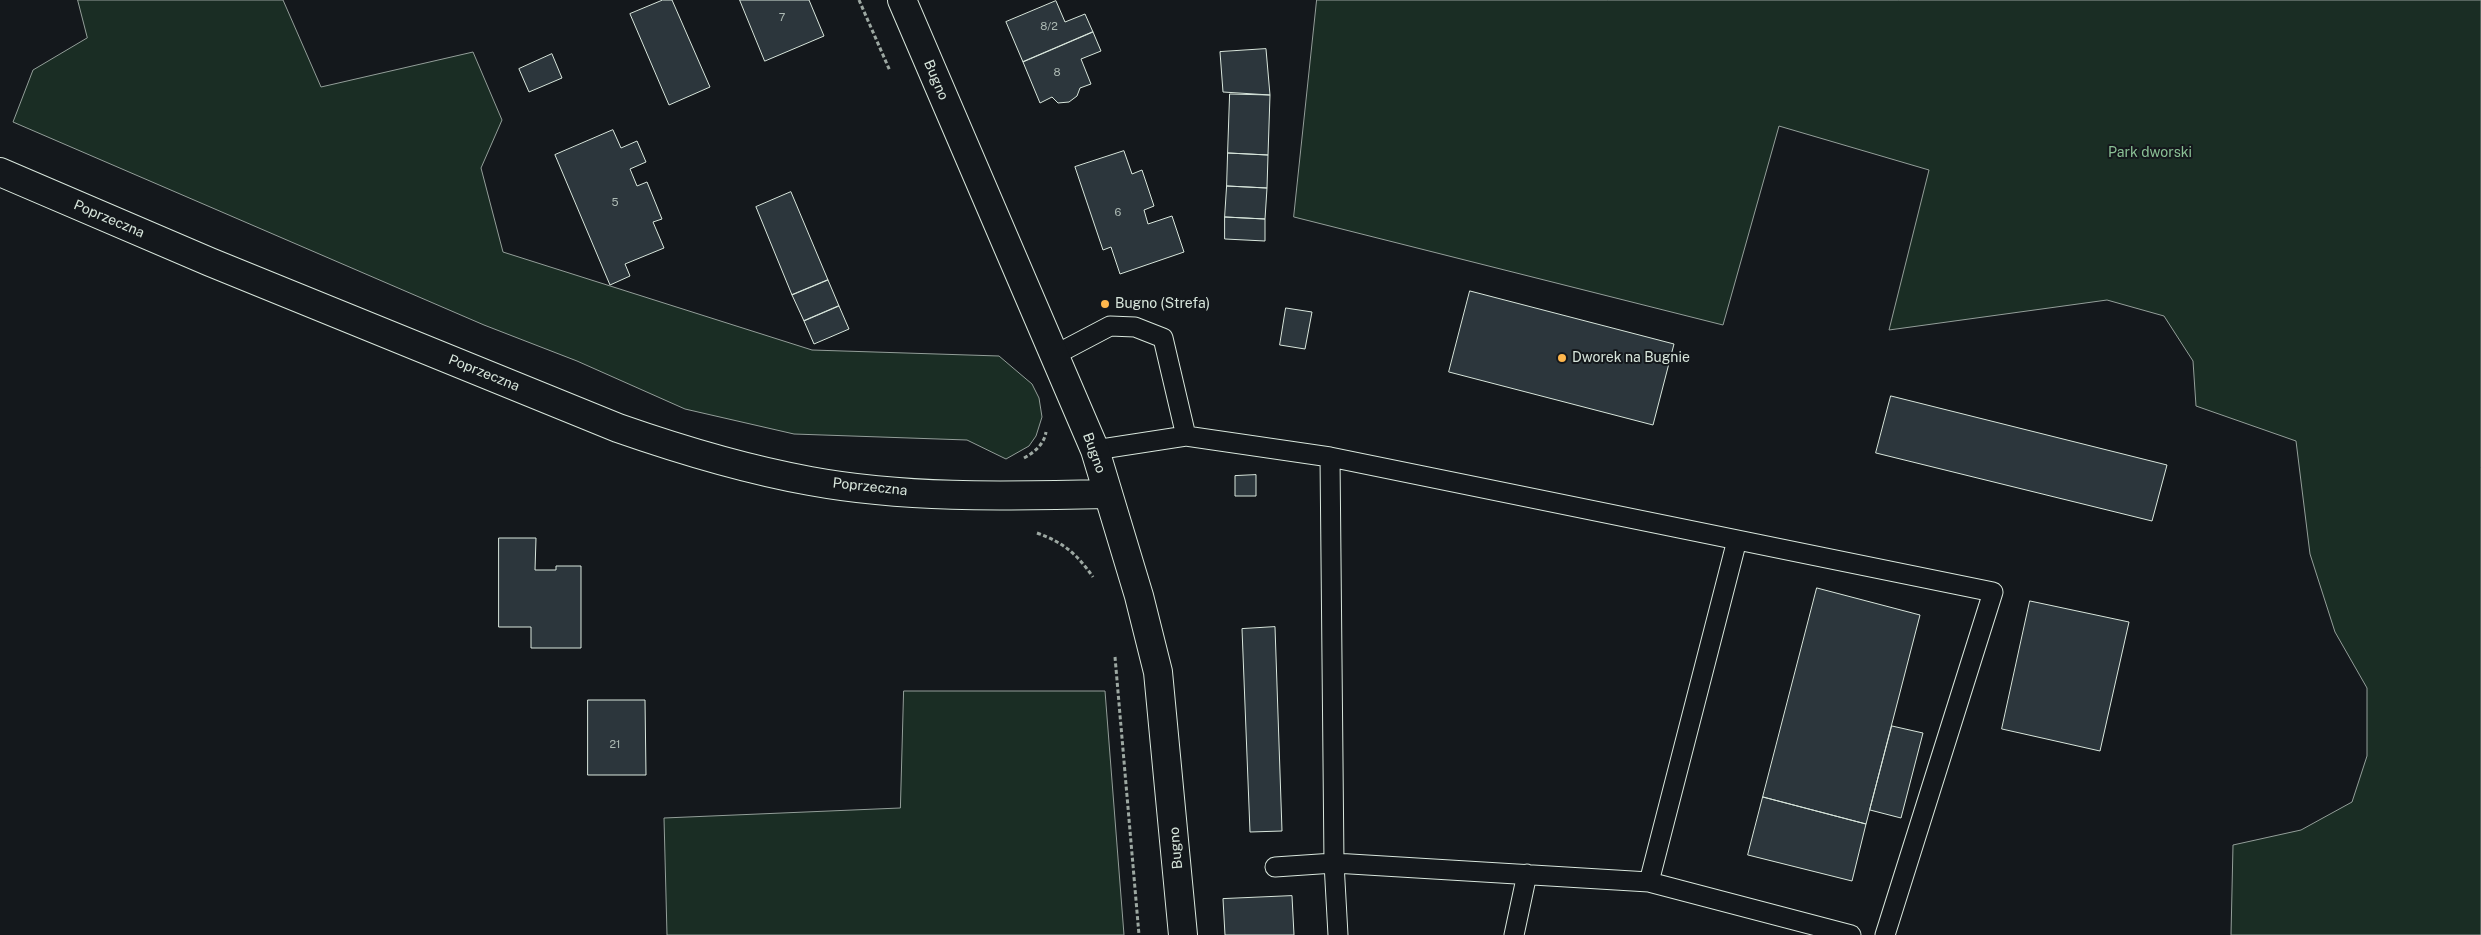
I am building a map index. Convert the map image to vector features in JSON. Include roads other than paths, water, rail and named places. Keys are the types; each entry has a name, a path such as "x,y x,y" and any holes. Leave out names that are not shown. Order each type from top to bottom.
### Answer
{"street":[{"name":"Bugno","path":"902,0 1095,450 1139,596 1158,672 1183,935"},
{"name":"Poprzeczna","path":"0,172 220,266 618,428 682,450 811,481 882,490 989,496 1108,494"}],"lane":[{"path":"1054,356 1110,326 1136,327 1163,338 1186,436"},
{"path":"1095,450 1186,436 1330,458 1993,592 1885,935"},
{"path":"1330,458 1334,863 1338,935"},
{"path":"1649,882 1737,540"},
{"path":"1275,867 1334,863 1649,882 1851,935"},
{"path":"1514,935 1527,874"}],"place":[{"name":"Bugno (Strefa)","path":"1105,304"},
{"name":"Dworek na Bugnie","path":"1562,358"}],"park label":[{"name":"Park dworski","path":"2150,153"}]}
